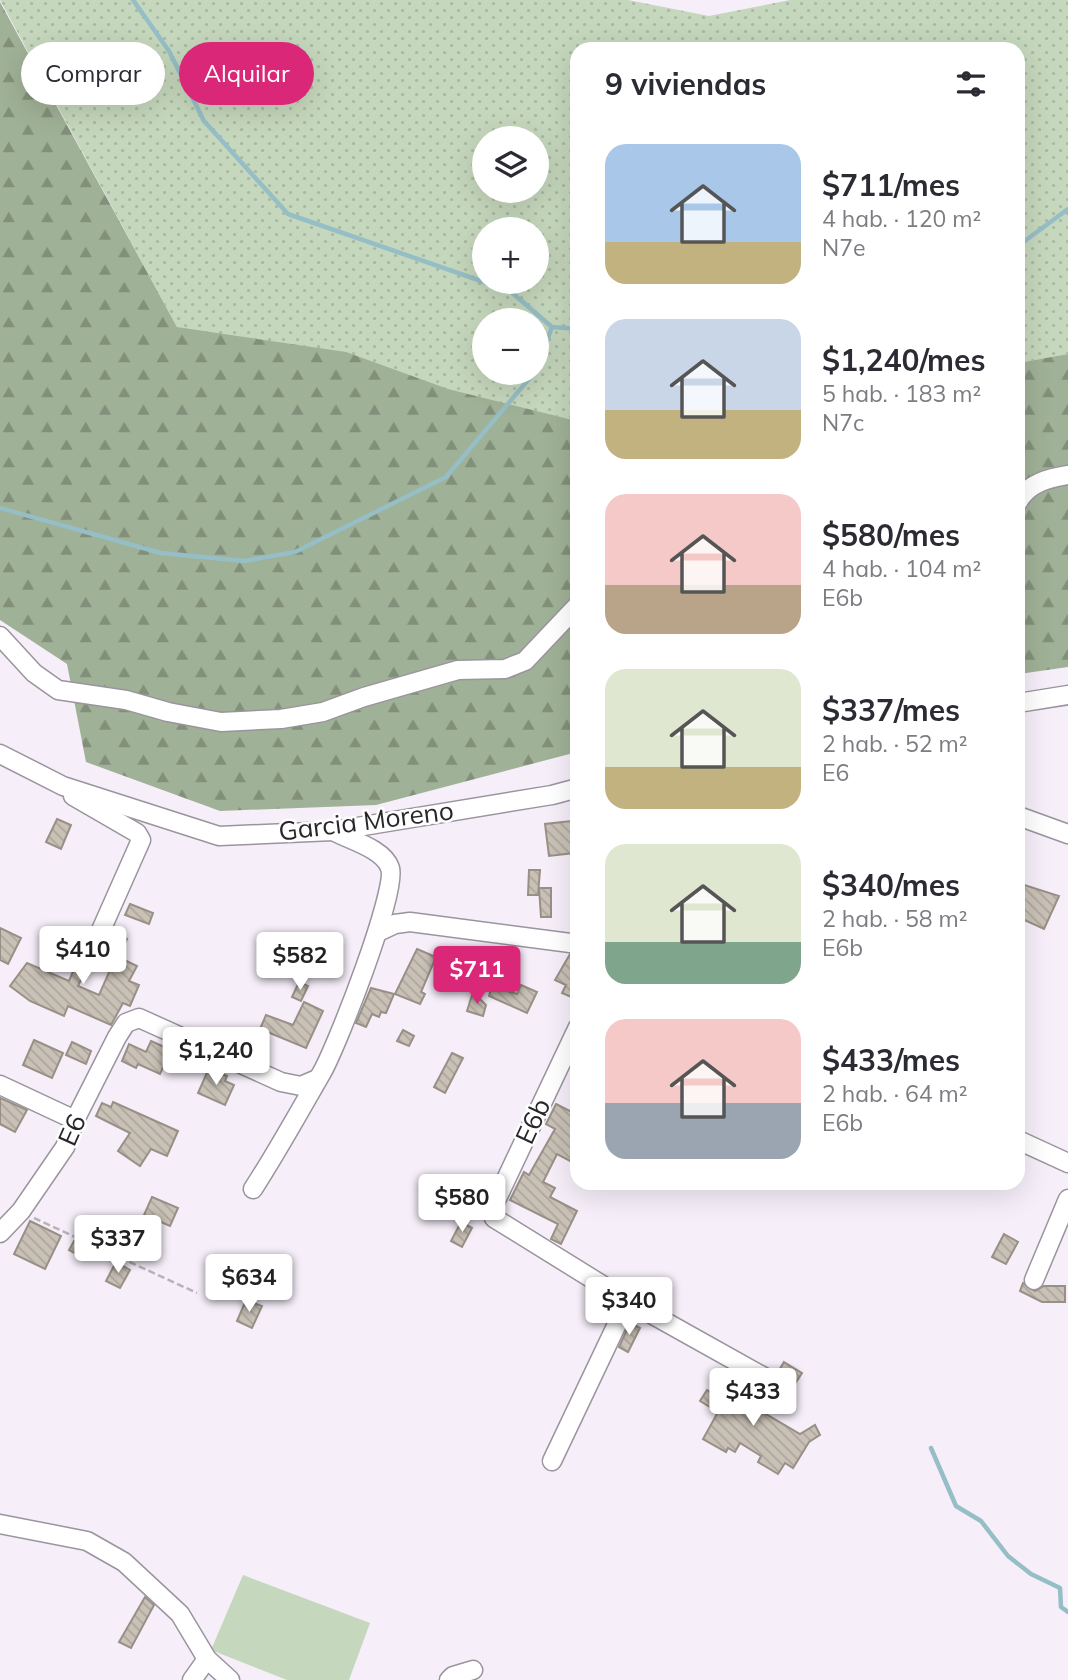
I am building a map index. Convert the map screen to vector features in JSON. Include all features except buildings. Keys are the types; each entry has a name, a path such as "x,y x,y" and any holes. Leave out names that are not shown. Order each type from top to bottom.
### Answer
{"street":[{"path":"1025,492 1048,478 1068,475"},
{"path":"0,636 34,673 58,690 126,700 168,712 221,722 269,720 323,712 364,697 458,670 505,669 525,661 570,613"},
{"path":"1025,702 1068,695"},
{"name":"Garcia Moreno","path":"0,754 63,786 219,836 333,831 570,790"},
{"path":"63,786 89,807 137,833 141,840 98,937"},
{"path":"1025,819 1068,834"},
{"path":"253,1189 320,1076 378,932 392,883 391,869 384,857 333,831"},
{"path":"378,932 395,924 410,922 570,943"},
{"name":"E6","path":"0,1233 21,1212 65,1147 75,1120 117,1037 132,1019 139,1018 281,1082 302,1086 316,1080"},
{"name":"E6b","path":"570,1044 492,1209 494,1218 628,1301 782,1387"},
{"path":"0,1085 75,1120"},
{"path":"1025,1143 1068,1163"},
{"path":"1034,1280 1068,1199"},
{"path":"552,1461 628,1301"},
{"path":"0,1524 87,1541 124,1562 180,1614 207,1659 230,1680"},
{"path":"192,1680 207,1659"},
{"path":"450,1680 453,1675 473,1670"}],"path":[{"path":"21,1212 197,1293"}],"green space":[{"path":"0,0 628,0 709,16 790,0 1068,0 1068,354 1025,362 1025,42 570,42 570,419 177,327 57,105 165,105 165,42 23,42"},
{"path":"0,2 22,42 21,105 56,105 177,327 346,352 448,389 570,419 570,754 376,805 220,811 86,762 67,664 0,620"},
{"path":"1068,354 1068,667 1025,673 1025,362"},
{"path":"243,1575 370,1623 349,1680 287,1680 211,1650"}],"waterway":[{"path":"133,0 169,51 204,121 288,214 510,291 552,327 570,328"},
{"path":"1025,241 1068,209"},
{"path":"549,335 552,327"},
{"path":"0,508 161,553 244,561 295,552 446,477 524,385"},
{"path":"931,1448 956,1506 981,1521 1008,1556 1031,1574 1060,1588 1061,1607 1068,1612"}]}
